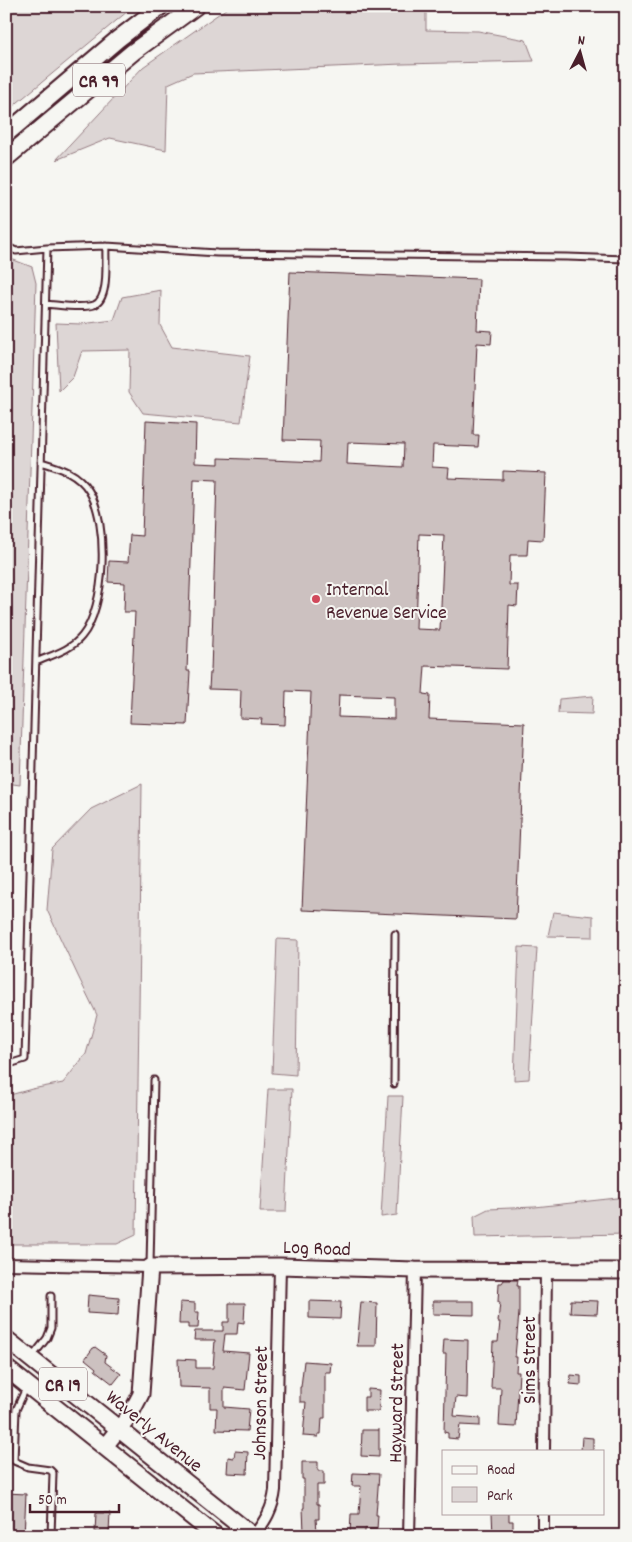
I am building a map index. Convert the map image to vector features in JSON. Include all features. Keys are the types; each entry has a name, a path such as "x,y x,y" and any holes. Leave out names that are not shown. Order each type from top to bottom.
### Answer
{"main road":[{"name":"CR 99","path":"6,134 160,6"},
{"name":"CR 99","path":"6,158 133,52 196,6"},
{"name":"Waverly Avenue","path":"6,1339 253,1536"},
{"name":"CR 19","path":"6,1368 216,1536"}],"street":[{"name":"Log Road","path":"6,1264 280,1266 415,1270 626,1270"},
{"path":"104,1446 130,1415 141,1394 150,1266"},
{"name":"Johnson Street","path":"253,1536 269,1515 274,1500 280,1266"},
{"name":"Hayward Street","path":"409,1536 415,1270"},
{"name":"Sims Street","path":"544,1450 546,1270"},
{"path":"543,1514 543,1536"}],"lane":[{"path":"6,246 16,251 106,246 217,253 559,256 626,259"},
{"path":"46,304 85,306 95,304 100,300 105,289 106,246"},
{"path":"6,1065 25,1059 47,248"},
{"path":"36,662 71,646 81,637 88,628 101,588 102,531 90,491 66,469 42,462"},
{"path":"394,1084 395,934"},
{"path":"150,1266 154,1080"},
{"path":"31,1358 47,1338 51,1328 51,1296"},
{"path":"28,1385 16,1410 14,1461 28,1467 50,1470 53,1473 51,1536"}],"green space":[{"path":"6,6 134,6 6,112"},
{"path":"230,6 426,6 426,30 478,31 526,40 534,61 402,64 193,73 168,84 166,150 110,138 56,160 143,67"},
{"path":"6,257 32,267 36,283 20,785 6,783"},
{"path":"161,290 160,325 172,347 250,356 241,422 143,413 129,392 130,350 82,351 73,377 59,391 56,323 81,324 114,320 122,297"},
{"path":"593,696 592,714 558,713 559,699"},
{"path":"142,784 136,1235 117,1244 6,1244 6,1096 63,1083 86,1054 97,1015 47,910 52,849 91,809"},
{"path":"553,912 593,916 593,937 548,936"},
{"path":"277,939 298,940 296,1075 272,1073"},
{"path":"519,947 537,948 529,1079 514,1080"},
{"path":"268,1089 292,1089 286,1212 260,1212"},
{"path":"388,1096 403,1096 397,1215 381,1217"},
{"path":"626,1197 626,1234 475,1237 474,1216 488,1209 535,1207"},
{"path":"626,1463 626,1536 622,1536 624,1464"}],"building":[{"name":"Internal Revenue Service","path":"290,272 479,279 477,330 492,331 491,344 477,343 473,435 479,435 478,447 433,445 432,467 449,468 448,478 503,480 503,471 546,473 543,540 528,539 527,555 510,555 509,585 518,585 517,606 509,605 507,669 425,666 423,694 430,695 429,719 524,723 516,919 302,910 311,692 286,691 285,725 261,724 262,719 240,718 241,690 209,689 217,480 194,479 187,671 190,671 187,725 130,723 135,612 124,612 125,583 108,582 109,561 128,562 130,535 142,536 146,421 196,424 195,463 219,464 219,458 319,462 320,441 283,440","holes":["348,442 404,444 403,467 347,464","419,534 444,535 440,630 416,629","339,695 394,697 394,719 338,717"]},
{"path":"504,1280 518,1280 517,1286 519,1286 519,1313 515,1357 517,1357 516,1372 519,1372 516,1427 499,1426 501,1388 491,1388 493,1342 498,1342 500,1322 498,1322 499,1283 502,1283"},
{"path":"88,1295 119,1298 118,1315 87,1313"},
{"path":"571,1300 598,1301 597,1314 570,1313"},
{"path":"309,1301 341,1302 340,1319 309,1318"},
{"path":"433,1301 474,1301 474,1315 433,1314"},
{"path":"180,1302 195,1303 195,1312 199,1312 198,1328 188,1328 188,1324 179,1324"},
{"path":"361,1302 377,1303 376,1346 357,1346"},
{"path":"229,1303 245,1303 244,1323 238,1322 237,1334 225,1334 223,1351 249,1353 245,1390 224,1388 224,1407 249,1409 247,1431 216,1430 217,1408 210,1408 210,1388 179,1387 178,1359 196,1360 196,1368 213,1368 215,1340 194,1340 195,1331 223,1331 223,1322 229,1322"},
{"path":"444,1339 468,1340 467,1398 456,1397 454,1416 480,1418 480,1426 460,1425 458,1439 448,1438 448,1433 444,1432 446,1354 443,1354"},
{"path":"95,1347 106,1355 105,1362 121,1374 113,1384 95,1370 96,1368 85,1359"},
{"path":"304,1361 331,1363 330,1372 325,1372 325,1418 322,1418 321,1434 318,1434 318,1437 303,1436 306,1402 300,1402 300,1387"},
{"path":"571,1375 581,1376 581,1385 570,1384"},
{"path":"368,1389 380,1390 379,1411 364,1411 364,1397 368,1397"},
{"path":"362,1430 379,1430 379,1457 361,1456"},
{"path":"582,1437 593,1438 593,1450 581,1450"},
{"path":"235,1451 248,1452 247,1474 227,1473 228,1457 234,1458"},
{"path":"302,1462 318,1462 318,1471 324,1471 324,1485 317,1485 319,1519 316,1519 317,1532 304,1532 304,1479 302,1479"},
{"path":"353,1473 379,1474 376,1515 378,1515 377,1529 365,1529 365,1536 350,1535 351,1514 359,1514 361,1486 352,1486"},
{"path":"6,1493 26,1494 24,1536 6,1536"},
{"path":"96,1513 110,1513 109,1533 95,1532"},
{"path":"492,1514 509,1514 509,1521 513,1521 513,1536 493,1536"}],"place":[{"name":"Internal Revenue Service","path":"316,599"}]}
